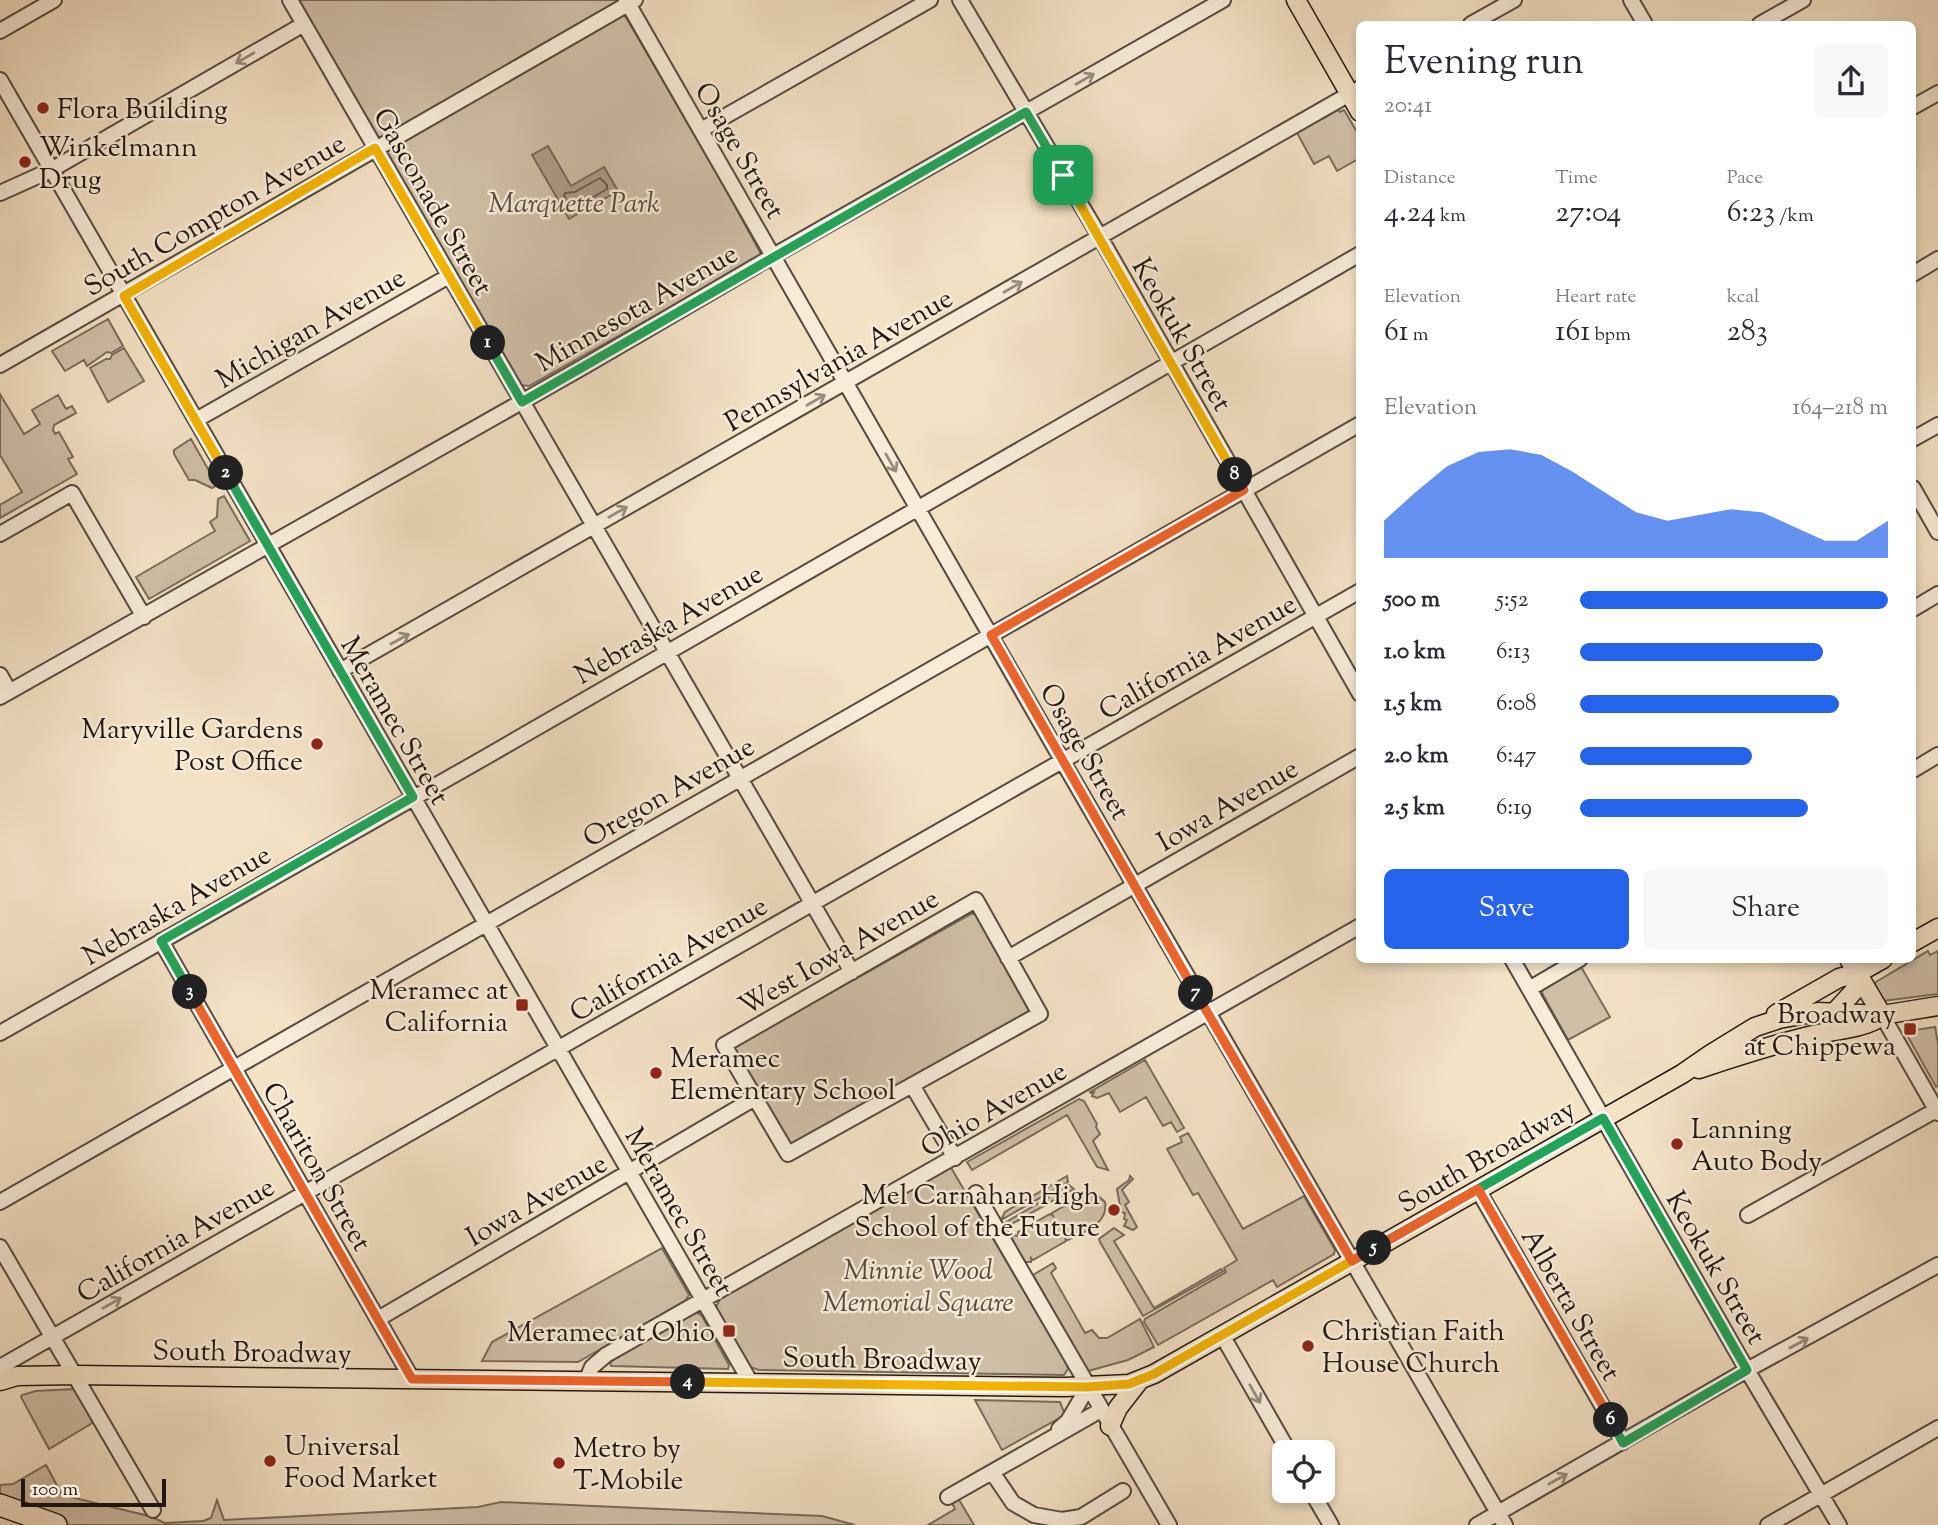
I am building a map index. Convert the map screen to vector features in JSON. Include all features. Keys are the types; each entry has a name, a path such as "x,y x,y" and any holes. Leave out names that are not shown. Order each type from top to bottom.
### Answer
{"highway":[{"path":"0,1505 56,1525"}],"main road":[{"path":"1296,0 1355,91"},
{"path":"1916,940 1938,928"},
{"path":"1738,1055 1757,1042 1817,1024 1836,1012 1856,990 1854,966"},
{"path":"1854,966 1882,1015"},
{"path":"1755,1027 1839,978 1854,966"},
{"name":"South Broadway","path":"0,1381 18,1376 75,1375 1120,1386 1139,1381 1222,1335 1682,1074 1755,1027 1808,1012 1882,1015 1938,1006"},
{"name":"South Broadway","path":"1682,1074 1808,1036 1867,1024 1882,1015"},
{"path":"1106,1418 1139,1381"}],"street":[{"path":"0,31 54,0"},
{"name":"Gasconade Street","path":"290,0 852,972"},
{"path":"701,130 930,0"},
{"name":"Keokuk Street","path":"960,0 1100,237 1356,687"},
{"name":"Minnesota Avenue","path":"5,694 679,313 773,256 1223,0"},
{"path":"1476,21 1514,0"},
{"path":"1631,0 1643,21"},
{"path":"1765,21 1803,0"},
{"name":"Osage Street","path":"630,1 917,509 1502,1519"},
{"name":"South Compton Avenue","path":"0,365 124,296 630,1"},
{"path":"0,193 51,170 304,24"},
{"name":"Meramec Street","path":"0,80 751,1383"},
{"name":"Pennsylvania Avenue","path":"340,671 1355,91"},
{"path":"1916,105 1938,93"},
{"name":"Nebraska Avenue","path":"0,1033 1356,256"},
{"path":"1916,272 1938,259"},
{"name":"Michigan Avenue","path":"196,420 449,276"},
{"path":"1916,437 1938,425"},
{"name":"Oregon Avenue","path":"0,1202 1356,426"},
{"path":"0,534 72,493 144,617"},
{"path":"1916,493 1938,532"},
{"name":"California Avenue","path":"0,1367 1356,593"},
{"path":"1916,607 1938,594"},
{"path":"0,675 5,694"},
{"path":"1916,768 1938,755"},
{"name":"Iowa Avenue","path":"1009,958 1356,758"},
{"name":"West Iowa Avenue","path":"755,1098 724,1045 976,900 1009,958"},
{"name":"Ohio Avenue","path":"586,1381 589,1372 601,1358 1356,928"},
{"name":"Chariton Street","path":"161,941 412,1379"},
{"path":"755,1098 788,1154 1040,1014 1009,958"},
{"name":"Keokuk Street","path":"1514,963 1747,1370 1839,1525"},
{"path":"1530,989 1573,963"},
{"path":"1748,1215 1937,1112 1882,1015"},
{"path":"912,1085 955,1158"},
{"name":"Iowa Avenue","path":"378,1319 755,1098"},
{"name":"Alberta Street","path":"1478,1189 1623,1443"},
{"path":"976,1193 1169,1525"},
{"path":"0,1247 153,1510"},
{"path":"1477,1525 1502,1519 1747,1370 1938,1265"},
{"path":"1222,1335 1282,1440"},
{"path":"1045,1442 1068,1421 1087,1387"},
{"path":"948,1497 1045,1442 1106,1418"},
{"path":"1768,1525 1938,1428"},
{"path":"992,1472 1013,1503 1034,1515 1062,1520 1081,1517 1123,1491"},
{"path":"1318,1503 1331,1525"}],"green space":[{"name":"Marquette Park","path":"298,0 616,0 761,254 529,386 520,385"},
{"path":"1338,110 1344,110 1356,130 1356,160 1337,171 1329,156 1314,164 1297,133"},
{"path":"108,319 123,346 111,353 107,352 87,366 84,360 65,371 52,351"},
{"path":"124,348 144,381 108,402 90,368 110,359"},
{"path":"0,394 24,434 40,424 32,410 58,395 66,409 72,406 76,413 54,425 53,430 55,434 59,432 73,457 68,459 77,474 0,518 0,505 22,492 0,455"},
{"path":"191,439 217,485 212,488 189,480 174,454 174,450"},
{"path":"224,496 250,541 149,599 136,577 215,531 210,522 217,517 218,499"},
{"path":"973,913 978,916 1029,1008 1027,1014 791,1146 734,1052 736,1046"},
{"path":"1928,951 1930,955 1938,951 1938,994 1883,1001 1874,985 1876,982 1908,963 1916,963 1916,958"},
{"path":"1580,965 1610,1017 1568,1040 1542,993 1543,988"},
{"path":"1935,1027 1938,1043 1936,1087 1907,1035 1909,1031"},
{"path":"1145,1060 1184,1128 1177,1132 1171,1122 1163,1126 1146,1097 1120,1112 1109,1093 1097,1098 1092,1096 1094,1092 1090,1092"},
{"path":"1079,1099 1084,1101 1097,1124 1100,1134 1093,1141 1108,1170 1097,1167 1067,1115 972,1170 967,1162"},
{"path":"1188,1133 1243,1229 1304,1196 1335,1250 1334,1254 1277,1287 1273,1280 1158,1345 1144,1322 1145,1319 1226,1272 1224,1268 1237,1260 1198,1193 1193,1195 1167,1149 1182,1142 1180,1137"},
{"name":"Minnie Wood Memorial Square","path":"950,1166 1066,1362 1068,1369 1064,1375 759,1370 750,1367 717,1312 720,1299"},
{"path":"1067,1176 1068,1182 1001,1220 1005,1212"},
{"path":"1130,1176 1133,1179 1122,1190 1129,1202 1125,1205 1137,1227 1133,1230 1124,1226 1127,1220 1124,1219 1125,1213 1121,1212 1117,1189 1129,1180"},
{"path":"1069,1185 1074,1189 1004,1226 1003,1224"},
{"path":"1095,1193 1105,1202 1105,1210 1099,1222 1068,1240 1065,1238 1066,1241 1033,1260 1031,1258 1031,1262 1025,1262 1012,1239 1013,1235 1018,1236 1018,1232 1050,1214 1053,1216 1052,1213 1084,1195"},
{"path":"1114,1228 1124,1235 1114,1241 1154,1308 1221,1269 1223,1271 1143,1316 1099,1239"},
{"path":"662,1248 689,1295 685,1301 578,1362 482,1361 492,1342"},
{"path":"1053,1263 1056,1268 1051,1273 1085,1333 1092,1330 1099,1338 1107,1338 1140,1319 1154,1347 1128,1360 1088,1371 1033,1275"},
{"path":"696,1312 702,1316 729,1365 728,1369 611,1366 613,1360"},
{"path":"74,1389 94,1422 49,1449 21,1397 36,1391"},
{"path":"975,1400 1060,1402 1065,1415 1002,1450"},
{"path":"46,1465 62,1495 149,1516 165,1523 203,1521 211,1518 217,1500 224,1520 478,1507 501,1502 822,1516 855,1525 66,1525 0,1498 0,1485 13,1484"},
{"path":"958,1498 974,1525 928,1525 955,1509 951,1501"}],"water":[{"path":"548,146 571,186 604,167 618,191 569,219 532,155"}],"place":[{"name":"Flora Building","path":"43,108"},
{"name":"Winkelmann Drug","path":"25,162"},
{"name":"Maryville Gardens Post Office","path":"317,744"},
{"name":"Meramec at California","path":"522,1005"},
{"name":"Broadway at Chippewa","path":"1910,1029"},
{"name":"Meramec Elementary School","path":"656,1073"},
{"name":"Lanning Auto Body","path":"1677,1144"},
{"name":"Mel Carnahan High School of the Future","path":"1114,1210"},
{"name":"Meramec at Ohio","path":"729,1331"},
{"name":"Christian Faith House Church","path":"1308,1346"},
{"name":"Universal Food Market","path":"270,1461"},
{"name":"Metro by T-Mobile","path":"559,1463"}],"route":[{"path":"1063,175 1026,112 522,402 375,148 124,296 413,797 161,941 412,1379 1065,1387 1129,1384 1166,1367 1352,1261 1441,1210 1558,1144 1603,1118 1747,1370 1623,1443 1478,1189 1352,1261 991,635 1244,490 1063,175"}]}
